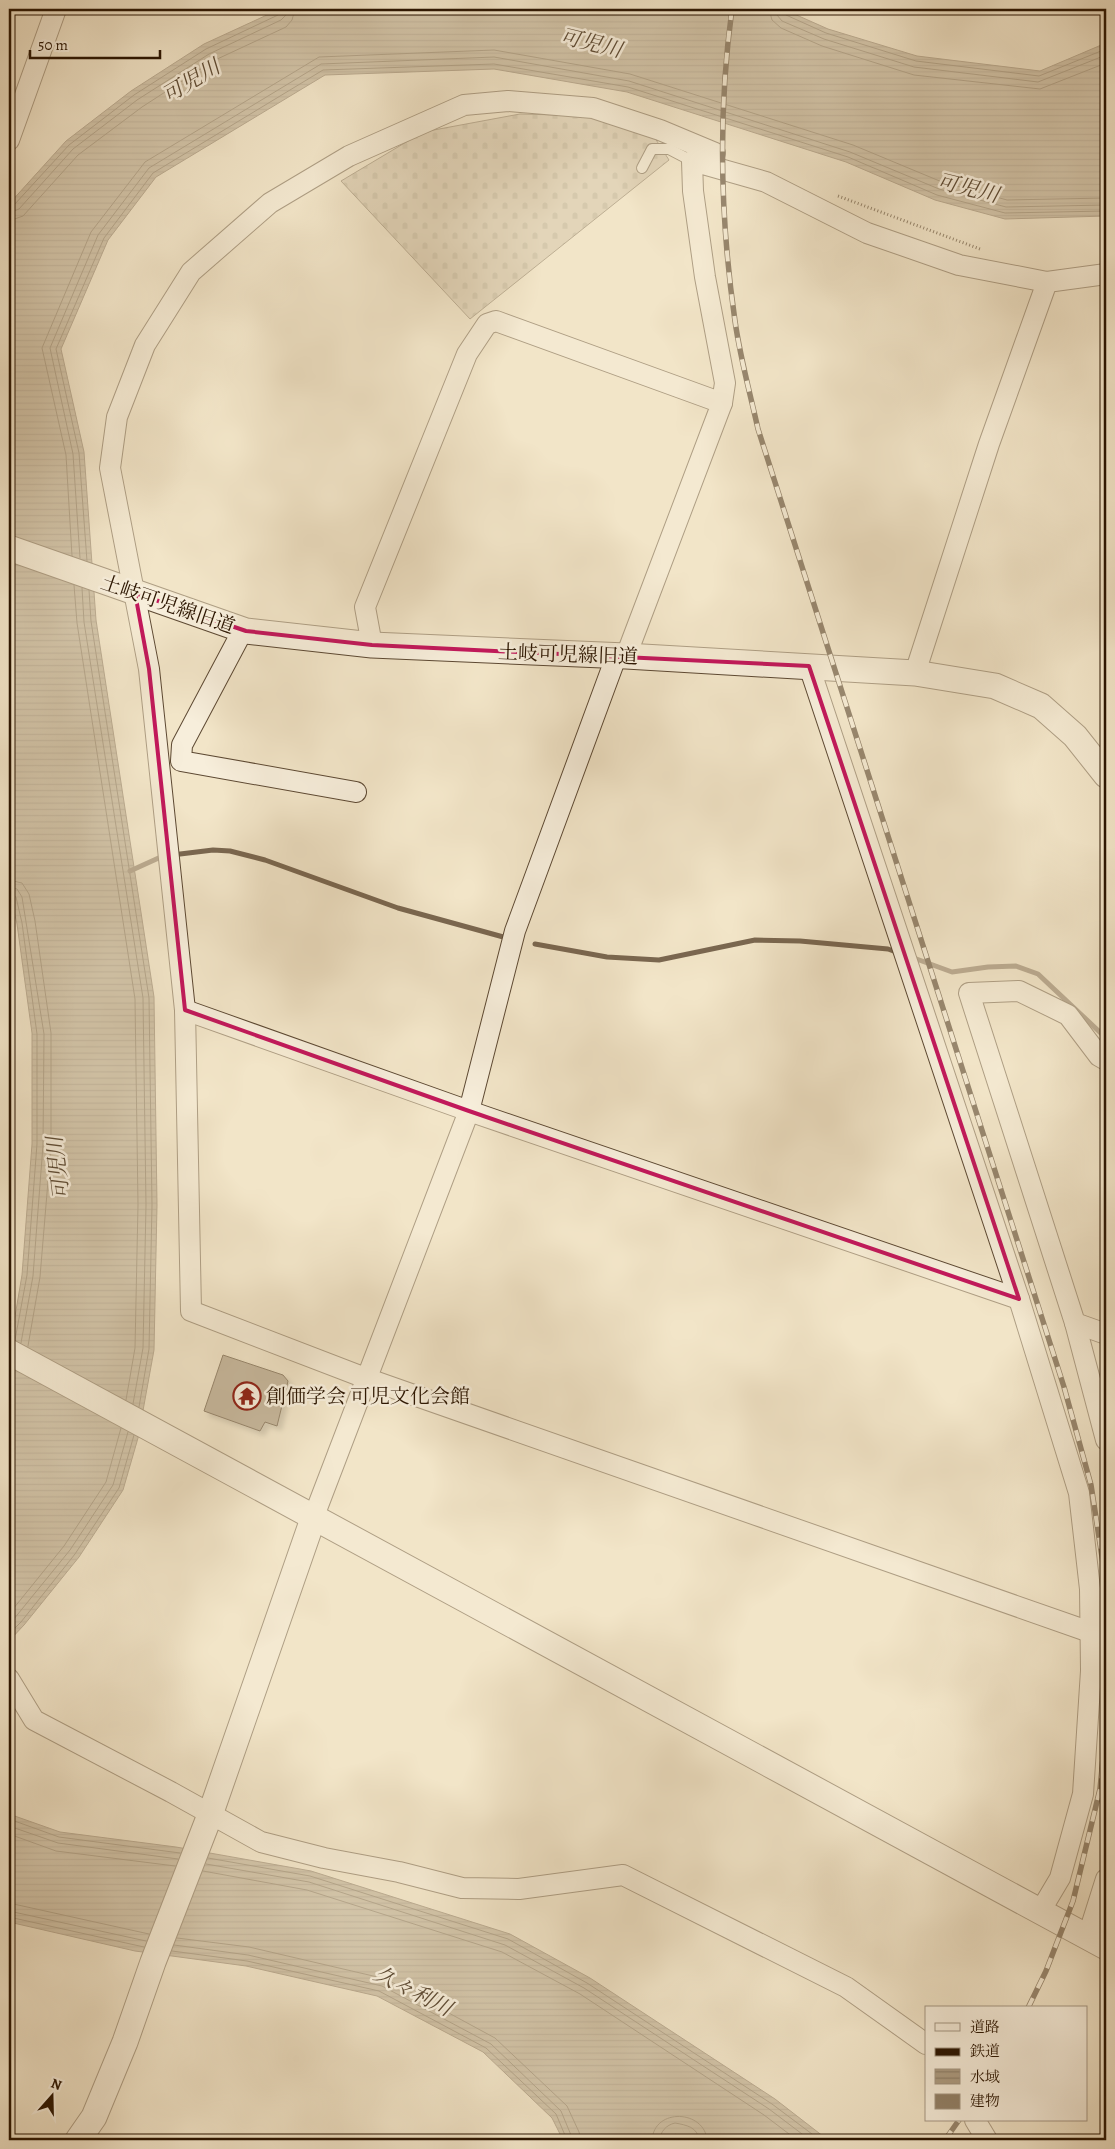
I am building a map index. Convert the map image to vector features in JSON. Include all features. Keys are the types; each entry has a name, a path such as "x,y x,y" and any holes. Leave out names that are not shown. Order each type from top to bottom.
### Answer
{"street":[{"path":"9,140 56,9"},
{"path":"715,153 660,130 593,108 508,101 464,105 349,156 270,203 191,272 145,345 117,417 110,468 136,593 149,669 185,1010 190,1311 368,1379 1090,1632"},
{"path":"78,2140 94,2117 125,2042 153,1962 206,1824 314,1516 469,1111 515,931 722,403 725,383 705,277 693,191 692,161 766,182 867,233 959,265 1047,282 1106,274"},
{"path":"915,673 989,444 1047,282"},
{"path":"372,645 365,607 456,379 467,354 487,324 496,321 722,403"},
{"name":"土岐可児線旧道","path":"9,548 243,630 372,645 809,666 915,673 995,686 1041,706 1074,736 1106,775"},
{"path":"243,630 182,745 181,761 356,792"},
{"path":"809,666 1019,1298 1079,1493 1090,1589 1091,1671 1083,1794 1060,1878 1041,1910"},
{"path":"1106,1060 1099,1056 1068,1015 1019,991 969,993 1075,1323 1106,1440"},
{"path":"185,1010 469,1111 1019,1298"},
{"path":"1075,1323 1106,1334"},
{"path":"10,1352 1097,1941 1106,1880"},
{"path":"9,1679 34,1720 171,1792 206,1824 261,1842 324,1858 399,1872 462,1888 519,1889 623,1875 846,1987 925,2043"},
{"path":"976,2122 987,2140"}],"lane":[{"path":"642,168 652,149 669,149 692,161"}],"path":[{"path":"838,196 987,252"}],"highlighted area":[{"path":"135,593 246,631 372,645 809,666 1019,1299 469,1111 185,1010 149,669"}],"green space":[{"path":"520,114 594,116 653,135 669,160 470,319 341,181 423,132"}],"water":[{"name":"可児川","path":"280,9 783,9 828,29 917,56 1040,71 1106,43 1106,216 1005,219 935,200 846,162 627,92 494,69 325,75 156,177 108,240 61,349 84,452 96,620 154,997 157,1205 154,1350 138,1438 123,1490 79,1557 9,1641 9,1352 22,1275 32,1144 32,1033 17,924 9,888 9,204 66,141 131,91 204,44"},
{"name":"久々利川","path":"9,1814 60,1832 176,1847 311,1871 510,1934 590,1978 775,2099 828,2140 695,2140 675,2134 669,2140 563,2140 552,2118 483,2052 377,1996 246,1966 135,1951 9,1922"}],"building":[{"name":"創価学会 可児文化会館","path":"223,1355 283,1375 288,1381 277,1426 265,1422 260,1431 204,1411"}],"waterway":[{"path":"172,855 213,850 230,851 265,860 398,908 507,938"},
{"path":"130,871 163,856"},
{"path":"535,944 607,957 659,960 755,940 800,941 888,949 899,953"},
{"path":"911,957 952,972 988,967 1016,966 1038,974 1106,1038"}],"railway":[{"path":"732,9 724,87 724,204 730,282 742,362 758,429 1064,1387 1091,1485 1106,1583"},
{"path":"1029,2006 1046,1971 1073,1901 1100,1789 1106,1727"},
{"path":"945,2140 958,2122"}],"place":[{"name":"創価学会 可児文化会館","path":"247,1396"}]}
